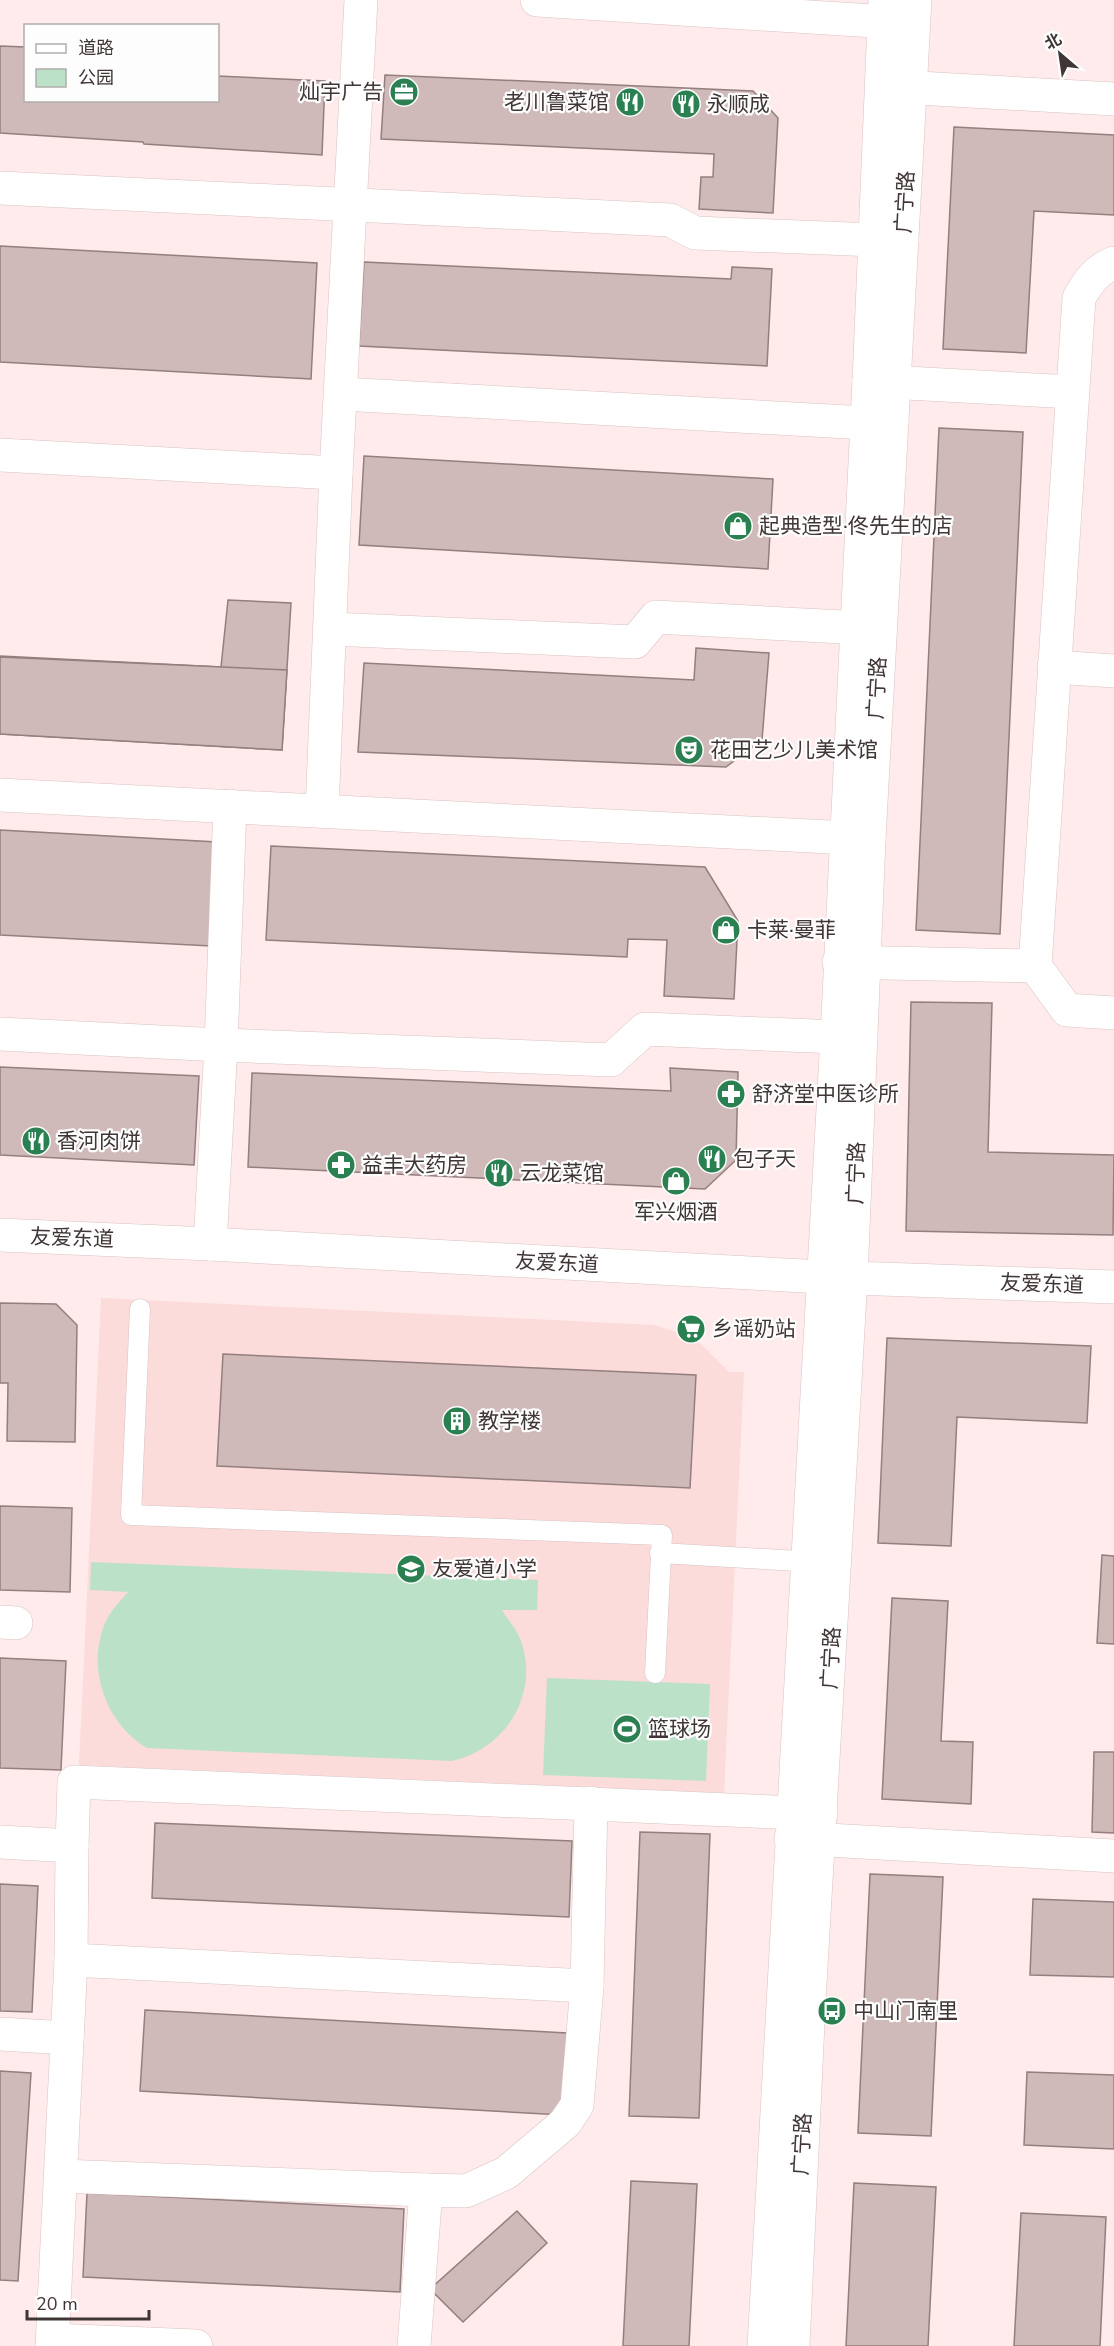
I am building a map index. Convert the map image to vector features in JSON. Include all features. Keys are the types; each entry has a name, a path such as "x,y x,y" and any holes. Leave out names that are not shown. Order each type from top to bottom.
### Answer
{"street":[{"path":"322,811 336,473 342,394 361,0"},
{"path":"549,0 899,9"},
{"path":"792,0 899,9"},
{"name":"广宁路","path":"764,2346 806,1827 823,1562 899,9"},
{"path":"896,87 1114,99"},
{"path":"0,188 670,220 695,233 888,240"},
{"path":"1114,263 1103,267 1090,279 1078,298 1035,966 1067,1010 1114,1013"},
{"path":"882,381 1072,392"},
{"path":"342,394 879,422"},
{"path":"0,455 336,473"},
{"path":"330,628 635,642 656,618 868,628"},
{"path":"1054,667 1114,671"},
{"path":"0,795 857,838"},
{"path":"210,1244 222,1045 230,806"},
{"path":"852,962 1035,966"},
{"path":"0,1034 611,1060 645,1029 849,1038"},
{"name":"友爱东道","path":"0,1235 837,1278 1114,1287"},
{"path":"196,2346 52,2343 71,1960 74,1782 591,1803 806,1827 1114,1856"},
{"path":"61,2176 466,2191 506,2173 565,2123 578,2105 586,1986 591,1803"},
{"name":"广宁路","path":"793,2346 806,1827"},
{"path":"0,1842 72,1846"},
{"path":"71,1960 586,1986"},
{"path":"0,2034 67,2038"},
{"path":"414,2346 426,2190"}],"lane":[{"path":"140,1309 131,1515 662,1535 655,1673"},
{"path":"660,1553 823,1562"}],"shaded area":[{"name":"友爱道小学","path":"101,1298 654,1325 680,1333 701,1344 729,1372 744,1372 724,1793 79,1765"}],"green space":[{"path":"91,1562 538,1580 537,1610 502,1610 521,1641 526,1661 526,1681 521,1700 514,1717 488,1745 471,1755 452,1761 147,1748 132,1737 109,1708 98,1672 101,1635 108,1617 128,1592 90,1590"},
{"name":"篮球场","path":"547,1678 710,1684 706,1781 543,1775"}],"building":[{"path":"0,46 24,47 24,102 219,102 219,76 325,81 322,155 0,133"},
{"path":"385,75 753,91 778,118 773,213 699,209 701,177 713,177 714,154 381,139"},
{"path":"954,127 1114,135 1114,215 1034,211 1026,353 943,349"},
{"path":"0,246 317,263 311,379 0,362"},
{"path":"364,262 731,279 732,267 772,269 767,366 359,346"},
{"path":"939,428 1023,432 1000,934 916,930"},
{"path":"364,456 773,479 768,569 359,545"},
{"path":"228,600 291,603 282,750 0,734 0,656 221,667"},
{"path":"696,648 769,653 762,740 726,767 358,752 364,663 694,680"},
{"path":"0,657 287,670 282,750 0,734"},
{"path":"0,830 217,842 211,946 0,935"},
{"path":"271,846 705,867 738,921 734,999 664,996 667,940 628,939 627,957 266,940"},
{"path":"911,1002 992,1003 988,1152 1114,1155 1113,1235 906,1231"},
{"path":"0,1067 199,1076 194,1165 0,1155"},
{"path":"670,1068 738,1072 736,1160 705,1189 248,1167 252,1073 671,1091"},
{"path":"0,1303 56,1304 77,1325 75,1442 7,1441 8,1383 0,1383"},
{"path":"887,1338 1091,1346 1087,1423 957,1417 951,1546 878,1543"},
{"name":"教学楼","path":"223,1354 696,1375 690,1488 217,1466"},
{"path":"0,1506 72,1508 70,1592 0,1590"},
{"path":"1102,1555 1114,1556 1114,1644 1097,1643"},
{"path":"892,1598 948,1601 941,1741 973,1742 971,1804 882,1799"},
{"path":"0,1658 66,1661 61,1770 0,1768"},
{"path":"1094,1752 1114,1752 1114,1833 1092,1832"},
{"path":"155,1823 572,1841 569,1917 152,1898"},
{"path":"640,1832 710,1834 699,2118 629,2116"},
{"path":"870,1874 943,1877 931,2136 858,2133"},
{"path":"0,1884 38,1886 32,2012 0,2011"},
{"path":"1033,1899 1114,1902 1114,1977 1030,1975"},
{"path":"145,2010 567,2033 563,2115 140,2091"},
{"path":"0,2071 31,2073 18,2281 0,2280"},
{"path":"1027,2072 1114,2075 1114,2149 1024,2145"},
{"path":"631,2181 697,2184 689,2346 623,2346"},
{"path":"854,2183 936,2187 928,2346 846,2346"},
{"path":"87,2193 404,2209 400,2292 83,2277"},
{"path":"517,2211 547,2243 463,2322 430,2289"},
{"path":"1021,2213 1106,2217 1100,2346 1014,2346"}],"place":[{"name":"灿宇广告","path":"404,92"},
{"name":"老川鲁菜馆","path":"630,102"},
{"name":"永顺成","path":"686,104"},
{"name":"起典造型·佟先生的店","path":"738,526"},
{"name":"花田艺少儿美术馆","path":"689,750"},
{"name":"卡莱·曼菲","path":"726,930"},
{"name":"舒济堂中医诊所","path":"731,1094"},
{"name":"香河肉饼","path":"36,1141"},
{"name":"包子天","path":"712,1159"},
{"name":"益丰大药房","path":"341,1165"},
{"name":"云龙菜馆","path":"499,1173"},
{"name":"军兴烟酒","path":"676,1181"},
{"name":"乡谣奶站","path":"691,1329"},
{"name":"教学楼","path":"457,1421"},
{"name":"友爱道小学","path":"411,1569"},
{"name":"篮球场","path":"627,1729"},
{"name":"中山门南里","path":"832,2011"}]}
